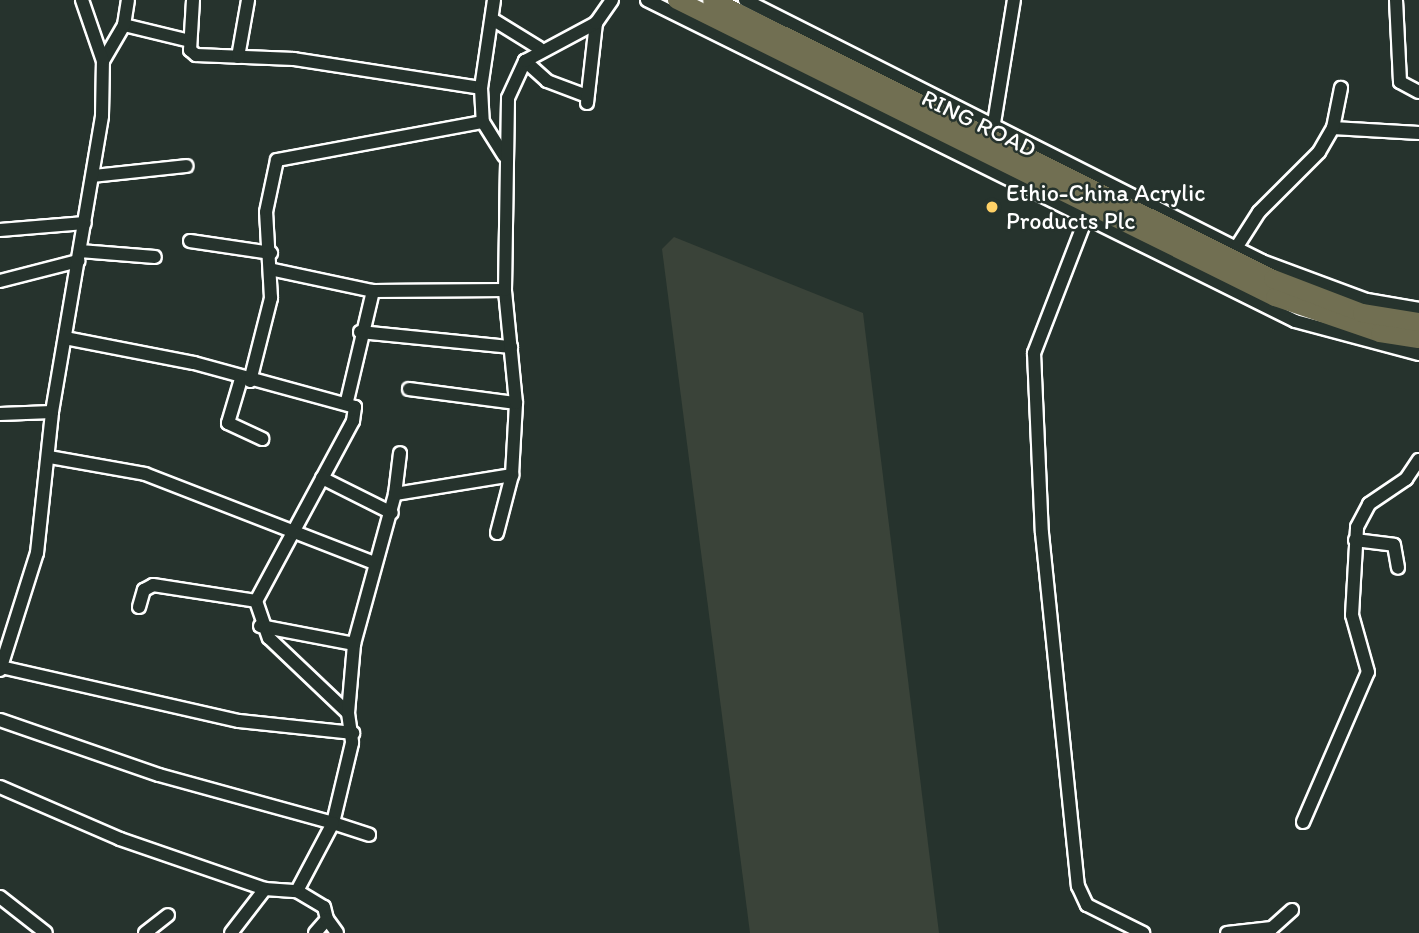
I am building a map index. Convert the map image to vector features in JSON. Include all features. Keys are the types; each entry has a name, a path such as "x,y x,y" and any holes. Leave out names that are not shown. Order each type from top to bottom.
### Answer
{"highway":[{"name":"RING ROAD","path":"677,0 1275,297 1358,327 1419,339"},
{"name":"RING ROAD","path":"712,0 1273,279 1362,313 1419,322"}],"street":[{"path":"82,0 103,61 93,176 52,412 37,553 1,668 239,721 353,733"},
{"path":"103,61 124,25 128,0"},
{"path":"194,0 190,41 197,55 342,64 481,88"},
{"path":"237,57 248,0"},
{"path":"494,0 481,88 483,122 504,156"},
{"path":"525,61 547,81 587,100 596,23 612,0"},
{"path":"647,0 1085,221 1294,321 1419,354"},
{"path":"745,0 994,123 1237,248 1357,297 1419,309"},
{"path":"994,123 1014,0"},
{"path":"1396,0 1400,82 1419,92"},
{"path":"492,19 539,48"},
{"path":"497,533 512,475 516,402 505,290 504,156 508,98 525,61 539,48 596,23"},
{"path":"124,25 190,41"},
{"path":"1237,248 1244,230 1319,152 1333,128 1340,88"},
{"path":"261,439 228,423 245,380 274,270 265,212 277,160 483,122"},
{"path":"1333,128 1419,133"},
{"path":"93,176 186,166"},
{"path":"1085,221 1034,353 1042,533 1078,886 1087,905 1143,933"},
{"path":"0,230 85,223"},
{"path":"190,241 271,253"},
{"path":"0,281 79,256 155,257"},
{"path":"274,270 373,291 505,290"},
{"path":"347,401 360,332 373,291"},
{"path":"360,332 511,346"},
{"path":"65,338 151,353 245,380 347,401 355,407 353,421 256,601 260,626 348,713"},
{"path":"409,388 516,402"},
{"path":"0,414 52,412"},
{"path":"297,891 333,823 353,733 348,713 354,644 375,563 392,513 400,453"},
{"path":"49,457 145,474 375,563"},
{"path":"1303,822 1368,671 1352,615 1355,540 1369,504 1406,479 1419,460"},
{"path":"396,495 512,475"},
{"path":"322,478 392,513"},
{"path":"1355,540 1394,545 1398,568"},
{"path":"139,607 144,590 153,585 256,601"},
{"path":"260,626 354,644"},
{"path":"0,720 159,775 369,835"},
{"path":"0,787 79,825 265,889 297,891 324,907 327,919 337,933"},
{"path":"231,933 265,889"},
{"path":"0,897 46,933"},
{"path":"1227,933 1272,928 1292,910"},
{"path":"145,933 168,915"},
{"path":"315,933 327,919"}],"shaded area":[{"path":"674,237 863,313 939,933 750,933 662,249"}],"place":[{"name":"Ethio-China Acrylic Products Plc","path":"992,207"}]}
